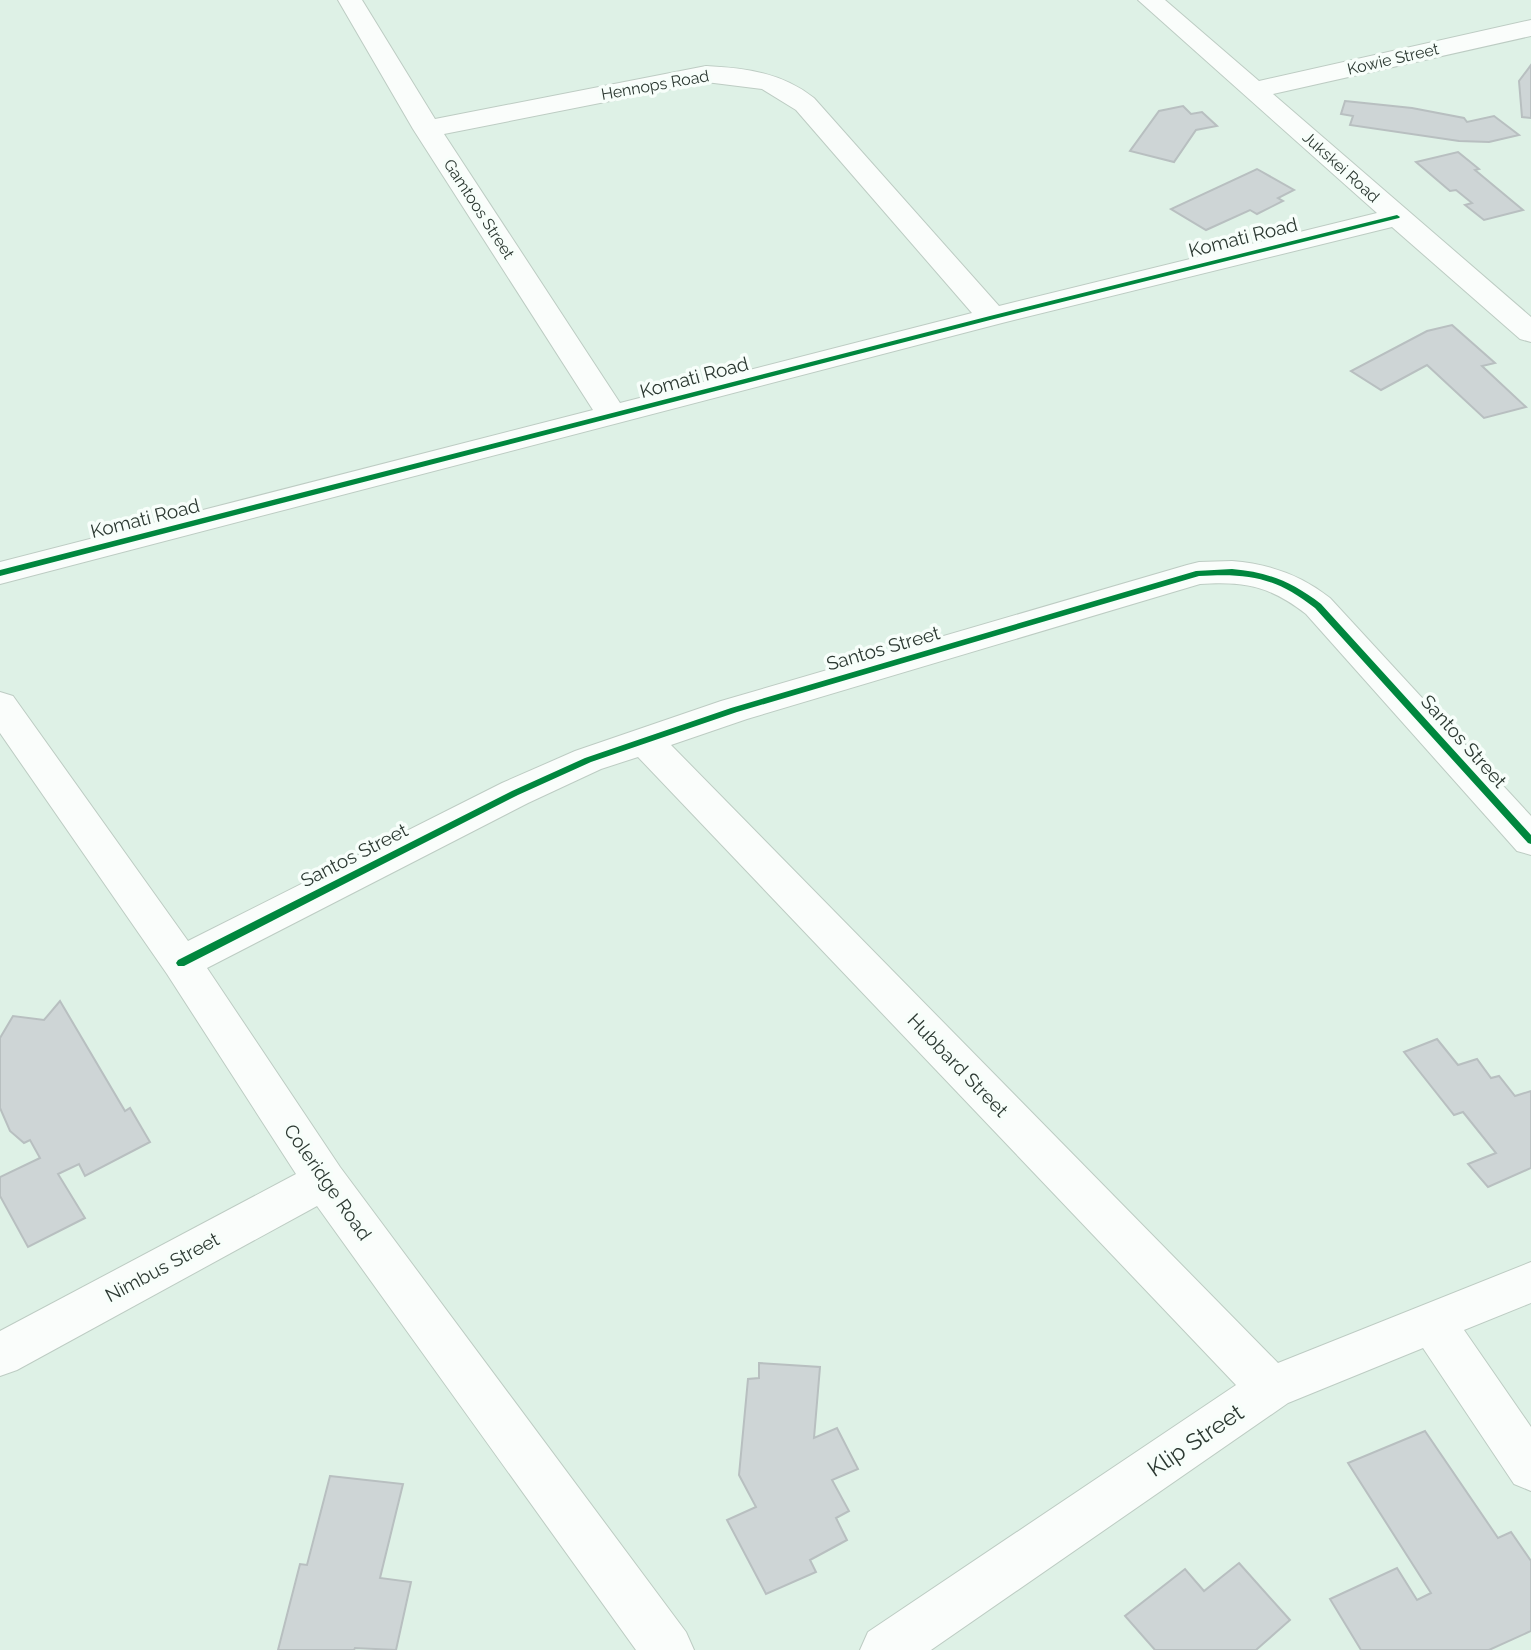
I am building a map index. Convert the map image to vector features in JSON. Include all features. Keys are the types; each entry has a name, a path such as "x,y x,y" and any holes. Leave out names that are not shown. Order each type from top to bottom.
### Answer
{"street":[{"name":"Gamtoos Street","path":"350,0 427,129 613,416"},
{"name":"Jukskei Road","path":"1150,0 1531,333"},
{"name":"Kowie Street","path":"1255,90 1531,28"},
{"name":"Hennops Road","path":"427,129 706,74 737,74 783,86 805,104 992,317"},
{"name":"Komati Road","path":"0,573 992,317 1397,217"},
{"name":"Santos Street","path":"181,963 515,793 588,760 734,710 1186,577 1233,570 1268,576 1297,588 1318,606 1531,841"},
{"name":"Coleridge Road","path":"0,705 181,963 324,1180 668,1650"},
{"name":"Hubbard Street","path":"645,741 1271,1388"},
{"name":"Nimbus Street","path":"0,1354 324,1180"},
{"name":"Klip Street","path":"886,1650 1271,1388 1531,1282"},
{"path":"1432,1322 1531,1468"}],"building":[{"path":"1531,65 1531,118 1522,117 1519,81"},
{"path":"1345,101 1412,108 1464,118 1467,122 1494,116 1519,135 1489,142 1459,141 1350,125 1353,116 1341,114"},
{"path":"1183,106 1191,114 1202,112 1217,126 1196,130 1174,162 1130,151 1159,111"},
{"path":"1458,152 1479,169 1475,170 1523,210 1484,220 1465,205 1472,203 1456,190 1450,191 1416,162"},
{"path":"1257,169 1294,190 1278,198 1283,201 1257,214 1250,210 1206,230 1171,209"},
{"path":"1452,325 1495,363 1482,366 1526,407 1484,418 1427,365 1381,390 1351,371 1427,331"},
{"path":"60,1001 125,1111 130,1108 150,1142 85,1176 79,1164 58,1174 85,1218 28,1247 0,1196 0,1177 40,1158 30,1140 24,1143 10,1131 0,1108 0,1038 13,1016 44,1020"},
{"path":"1437,1039 1458,1065 1477,1059 1491,1078 1499,1076 1515,1096 1531,1091 1531,1168 1488,1187 1468,1164 1496,1153 1463,1112 1454,1115 1404,1052"},
{"path":"759,1363 820,1367 814,1438 837,1428 858,1469 832,1480 849,1511 836,1518 847,1540 810,1560 816,1572 766,1594 727,1520 756,1507 739,1475 748,1379 759,1378"},
{"path":"1425,1431 1498,1538 1511,1532 1531,1561 1531,1631 1489,1650 1361,1650 1330,1599 1397,1568 1417,1600 1431,1593 1348,1463"},
{"path":"330,1476 403,1484 380,1578 411,1582 396,1650 278,1650 300,1564 307,1565"},
{"path":"1239,1563 1290,1620 1256,1650 1155,1650 1125,1616 1185,1569 1204,1591"}],"cycle path":[{"path":"0,573 992,317 1397,217"},
{"path":"181,963 515,793 588,760 734,710 1199,573 1232,572 1262,576 1290,587 1318,606 1531,841"}]}
